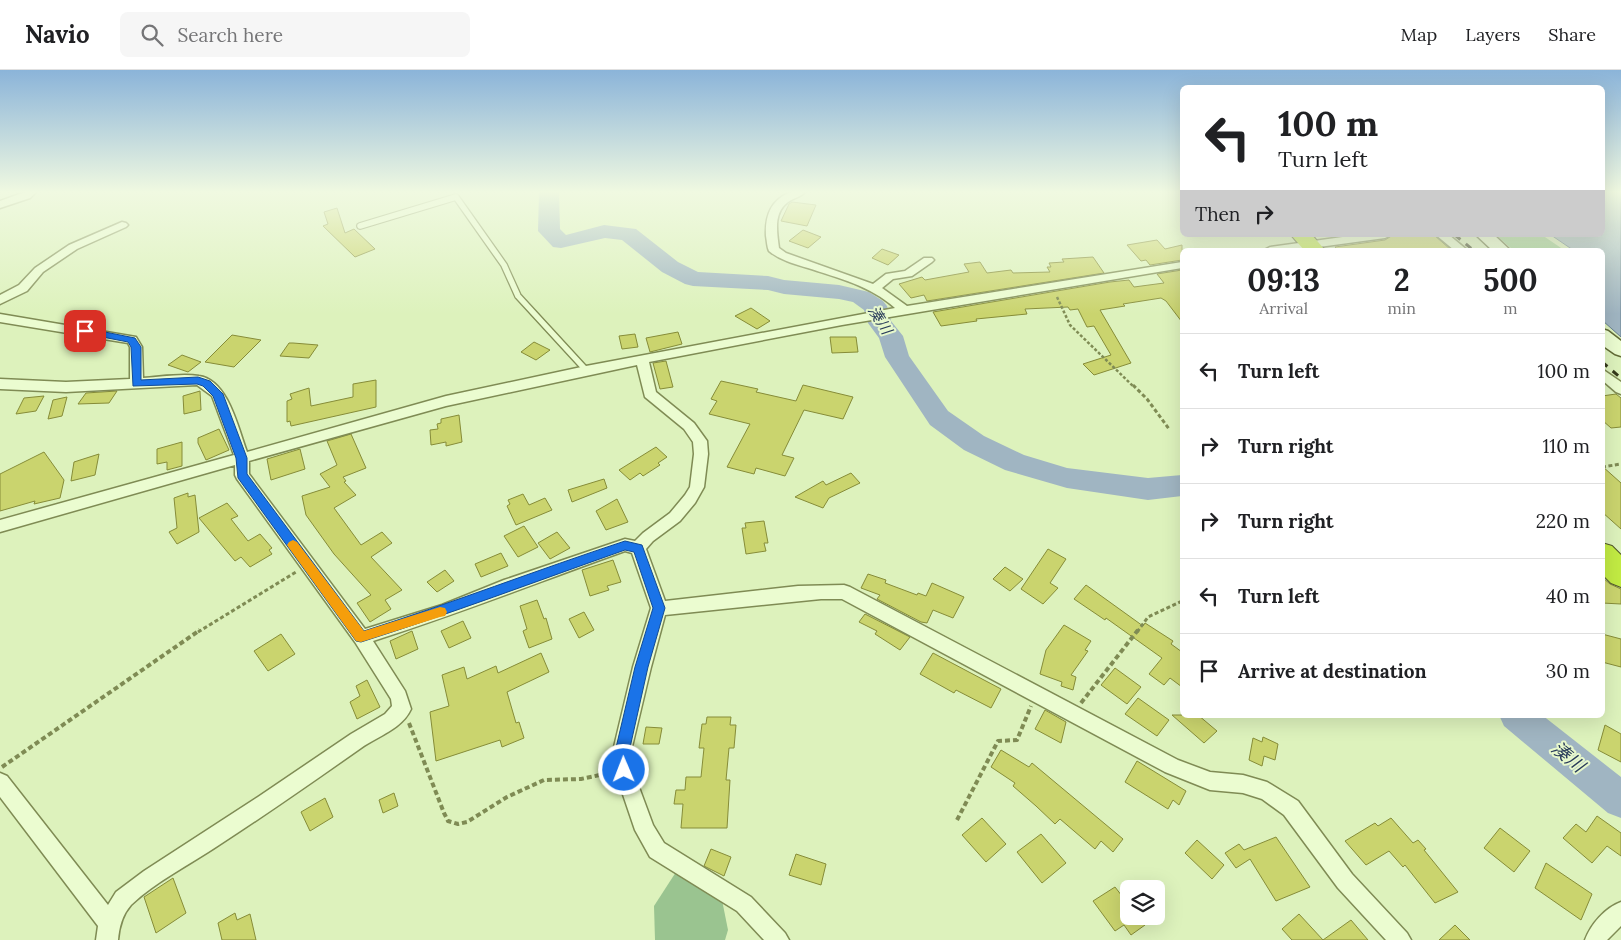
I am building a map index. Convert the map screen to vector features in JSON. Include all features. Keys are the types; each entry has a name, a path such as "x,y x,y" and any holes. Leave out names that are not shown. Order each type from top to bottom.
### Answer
{"highway":[{"path":"1605,557 1621,575"}],"street":[{"path":"0,300 22,288 39,270 72,247 103,233"},
{"path":"772,233 773,249 780,256 824,269 874,288 894,300 901,312"},
{"path":"1281,248 1366,237"},
{"path":"1444,237 1458,248"},
{"path":"1486,237 1500,248"},
{"path":"874,288 890,276 908,274 928,260"},
{"path":"0,526 446,402 586,370 861,319 1180,265"},
{"path":"0,318 132,340 136,347 136,384"},
{"path":"1605,337 1621,350"},
{"path":"638,548 648,537 675,517 690,499 698,486 700,454 700,441 689,426 650,394 642,360"},
{"path":"1605,376 1621,389"},
{"path":"0,384 66,387 198,380 206,384 218,394 242,458 242,475 361,637 398,697 402,709 390,720 151,878 123,899 108,932 0,782"},
{"path":"361,637 445,611 510,585 625,545 638,548"},
{"path":"638,548 659,608 642,667 622,752 624,770 645,830 657,850 744,904 778,940"},
{"path":"659,608 691,608 820,590 844,592 1172,766 1210,781 1243,784 1267,791 1291,808 1345,881 1400,940"},
{"path":"1596,940 1598,934 1621,912"}],"lane":[{"path":"481,233 504,265 518,296 586,370"}],"path":[{"path":"1053,287 1070,325 1147,399 1169,429"},
{"path":"1605,467 1621,464"},
{"path":"0,768 139,670 230,610 308,565"},
{"path":"1073,713 1148,617 1180,602"},
{"path":"957,820 998,741 1017,740 1036,694"},
{"path":"402,709 408,718 444,813 448,821 458,824 467,822 507,797 544,780 581,779 624,770"}],"green space":[{"path":"1498,237 1545,237 1561,248 1511,248"},
{"path":"676,872 722,900 728,930 725,940 655,940 654,906"}],"water":[{"path":"1605,233 1621,233 1621,337 1605,323 1605,248 1570,248 1554,237 1605,237"}],"building":[{"path":"330,233 358,233 375,249 355,257"},
{"path":"800,233 810,233 821,237 808,248 789,241"},
{"path":"1390,237 1436,237 1449,248 1335,247 1385,240"},
{"path":"1157,240 1165,249 1182,245 1182,248 1180,248 1180,260 1150,265 1146,260 1141,261 1127,245"},
{"path":"882,249 899,255 888,265 872,258"},
{"path":"1093,257 1104,273 927,301 924,295 911,298 899,284 922,277 925,280 969,272 964,264 980,262 987,273 1011,270 1013,273 1050,272 1047,267 1051,267 1049,263 1064,262 1062,259"},
{"path":"1180,270 1180,319 1166,301 1161,298 1100,310 1131,363 1094,375 1083,364 1111,355 1094,326 1087,327 1078,309 1070,310 1068,307 1025,309 1027,314 976,319 977,321 941,326 933,312 1110,282 1129,280 1134,287 1164,283 1157,274"},
{"path":"751,308 770,321 757,329 735,316"},
{"path":"678,332 682,344 650,352 646,338"},
{"path":"635,334 638,347 622,349 619,336"},
{"path":"232,335 261,340 234,367 205,362"},
{"path":"830,337 856,337 858,352 832,353"},
{"path":"534,342 550,350 536,360 521,352"},
{"path":"289,343 318,345 309,358 280,356"},
{"path":"182,355 201,362 188,372 168,365"},
{"path":"666,361 673,387 660,389 653,363"},
{"path":"376,380 376,407 291,426 290,421 287,422 287,401 292,399 290,394 309,388 311,406 353,397 353,384"},
{"path":"721,381 758,389 756,392 796,401 803,385 853,397 843,419 804,410 782,455 794,458 785,476 756,468 754,474 727,467 750,424 709,414 717,401 711,399"},
{"path":"117,391 109,403 78,404 86,393"},
{"path":"200,391 201,410 184,414 183,396"},
{"path":"1616,394 1621,398 1621,427 1611,428 1605,423 1605,396"},
{"path":"44,396 36,411 16,414 24,398"},
{"path":"67,397 62,416 48,419 53,400"},
{"path":"459,415 462,442 446,446 446,442 431,445 430,430 438,429 437,424 441,423 441,419"},
{"path":"219,429 229,450 206,460 198,443 198,438"},
{"path":"351,434 366,468 343,477 346,481 344,482 356,495 334,508 361,545 382,532 392,543 371,557 402,590 385,600 391,609 370,622 357,603 371,595 334,554 306,515 302,496 330,487 320,474 337,465 327,441"},
{"path":"182,442 182,466 167,470 167,462 157,464 157,449"},
{"path":"656,447 667,457 658,463 660,465 643,476 640,473 630,480 619,470"},
{"path":"300,449 305,469 271,480 267,459"},
{"path":"44,452 64,480 60,498 34,504 35,501 0,511 0,474"},
{"path":"99,454 95,475 71,481 74,462"},
{"path":"1605,469 1621,483 1621,529 1605,515"},
{"path":"851,473 860,483 829,498 823,508 795,497 823,481 826,485"},
{"path":"604,479 607,488 572,502 568,490"},
{"path":"188,493 188,497 195,495 199,532 177,544 169,532 177,528 174,498"},
{"path":"523,494 529,505 545,498 552,510 516,525 507,506 510,504 508,500"},
{"path":"617,499 628,522 606,530 596,511"},
{"path":"227,503 238,516 231,519 248,541 260,534 272,548 269,550 272,554 250,567 241,557 235,561 199,518"},
{"path":"764,521 768,543 764,543 766,551 746,554 742,528 746,528 745,523"},
{"path":"524,526 538,547 518,557 504,536"},
{"path":"557,532 570,548 550,559 538,543"},
{"path":"1048,549 1066,559 1050,583 1058,588 1043,604 1021,589"},
{"path":"501,553 508,566 481,577 475,564"},
{"path":"613,560 621,582 607,586 609,590 590,596 582,570"},
{"path":"1005,567 1023,579 1010,591 993,579"},
{"path":"445,570 454,581 437,592 427,582"},
{"path":"868,574 886,580 885,583 917,595 918,593 926,596 932,583 964,597 953,618 933,610 927,623 921,622 877,599 880,595 861,588"},
{"path":"1605,580 1621,589 1621,604 1605,603"},
{"path":"1086,585 1143,626 1145,623 1173,641 1171,644 1180,651 1180,686 1170,678 1164,685 1149,674 1162,658 1106,618 1105,620 1074,599"},
{"path":"537,600 544,619 546,618 552,639 529,648 523,631 527,629 520,606"},
{"path":"584,612 594,630 579,638 569,619"},
{"path":"865,614 910,637 900,650 875,634 877,631 859,622"},
{"path":"463,621 471,638 449,648 441,631"},
{"path":"1064,625 1091,641 1085,650 1088,651 1071,675 1076,677 1073,690 1061,686 1062,682 1040,674 1046,650"},
{"path":"412,631 418,649 396,659 390,641"},
{"path":"281,634 295,654 268,671 254,651"},
{"path":"1605,635 1621,639 1621,667 1605,663"},
{"path":"541,653 549,672 507,692 516,723 519,722 524,738 502,747 500,740 436,761 430,712 449,706 442,675 464,667 467,679 496,666 498,673"},
{"path":"933,653 1001,689 991,708 956,690 954,693 920,674"},
{"path":"1115,668 1141,687 1127,704 1101,685"},
{"path":"367,680 380,707 357,719 350,702 360,696 356,686"},
{"path":"1138,698 1169,720 1157,736 1125,714"},
{"path":"1045,710 1066,722 1061,743 1035,729"},
{"path":"1172,715 1180,715 1180,718 1202,718 1217,731 1204,743"},
{"path":"707,717 731,717 730,725 736,725 734,748 729,748 726,780 730,780 727,828 681,828 683,804 674,804 676,790 685,790 686,777 701,777 704,748 699,748 702,724 706,724"},
{"path":"1605,725 1621,734 1621,762 1598,750"},
{"path":"646,727 662,728 659,744 643,744"},
{"path":"1263,737 1278,744 1275,760 1264,756 1262,766 1249,760 1253,738 1262,742"},
{"path":"1001,750 1029,767 1032,763 1123,839 1113,852 1101,841 1095,849 1060,819 1055,824 1013,786 1015,783 991,767"},
{"path":"1137,761 1186,791 1179,805 1173,800 1168,809 1125,782"},
{"path":"394,793 398,806 383,813 379,800"},
{"path":"325,798 333,817 310,831 301,812"},
{"path":"1597,816 1621,833 1621,856 1607,846 1592,863 1563,838 1576,824 1586,832"},
{"path":"982,818 1006,844 986,862 962,835"},
{"path":"1391,818 1413,843 1418,840 1458,892 1435,903 1405,865 1403,867 1389,851 1366,865 1345,841 1375,823 1378,826"},
{"path":"1500,828 1530,851 1514,872 1484,848"},
{"path":"1041,834 1066,863 1042,883 1017,852"},
{"path":"1276,837 1310,887 1276,901 1250,859 1236,868 1225,853 1239,844 1244,850"},
{"path":"1197,840 1224,865 1212,879 1185,853"},
{"path":"711,849 731,857 724,876 704,866"},
{"path":"796,854 826,864 821,885 789,875"},
{"path":"1546,863 1592,894 1581,920 1535,888"},
{"path":"173,878 186,913 156,933 144,897"},
{"path":"1115,887 1120,893 1120,925 1124,925 1115,931 1093,901"},
{"path":"235,913 237,920 250,914 256,940 222,940 218,923"},
{"path":"1299,914 1323,940 1292,940 1282,929"},
{"path":"1351,920 1368,940 1323,940"},
{"path":"1124,925 1145,925 1131,935"},
{"path":"1455,925 1470,940 1439,940"}],"waterway":[{"name":"湊川","path":"551,233 561,242 599,233"},
{"name":"湊川","path":"617,233 628,234 670,267 693,279 768,283 784,287 839,292 861,297 875,306 880,323 891,336 897,357 939,418 974,443 1015,463 1067,478 1148,489 1180,486"},
{"name":"湊川","path":"1520,718 1621,800"}],"railway":[{"path":"1457,237 1471,248"},
{"path":"1605,365 1621,378"}],"slow traffic":[{"path":"293,545 361,637 440,612"}],"route":[{"path":"85,331 132,340 136,347 136,384 198,380 218,394 242,458 242,475 361,637 445,611 510,585 625,545 638,548 659,608 642,667 622,752 624,770"}]}
